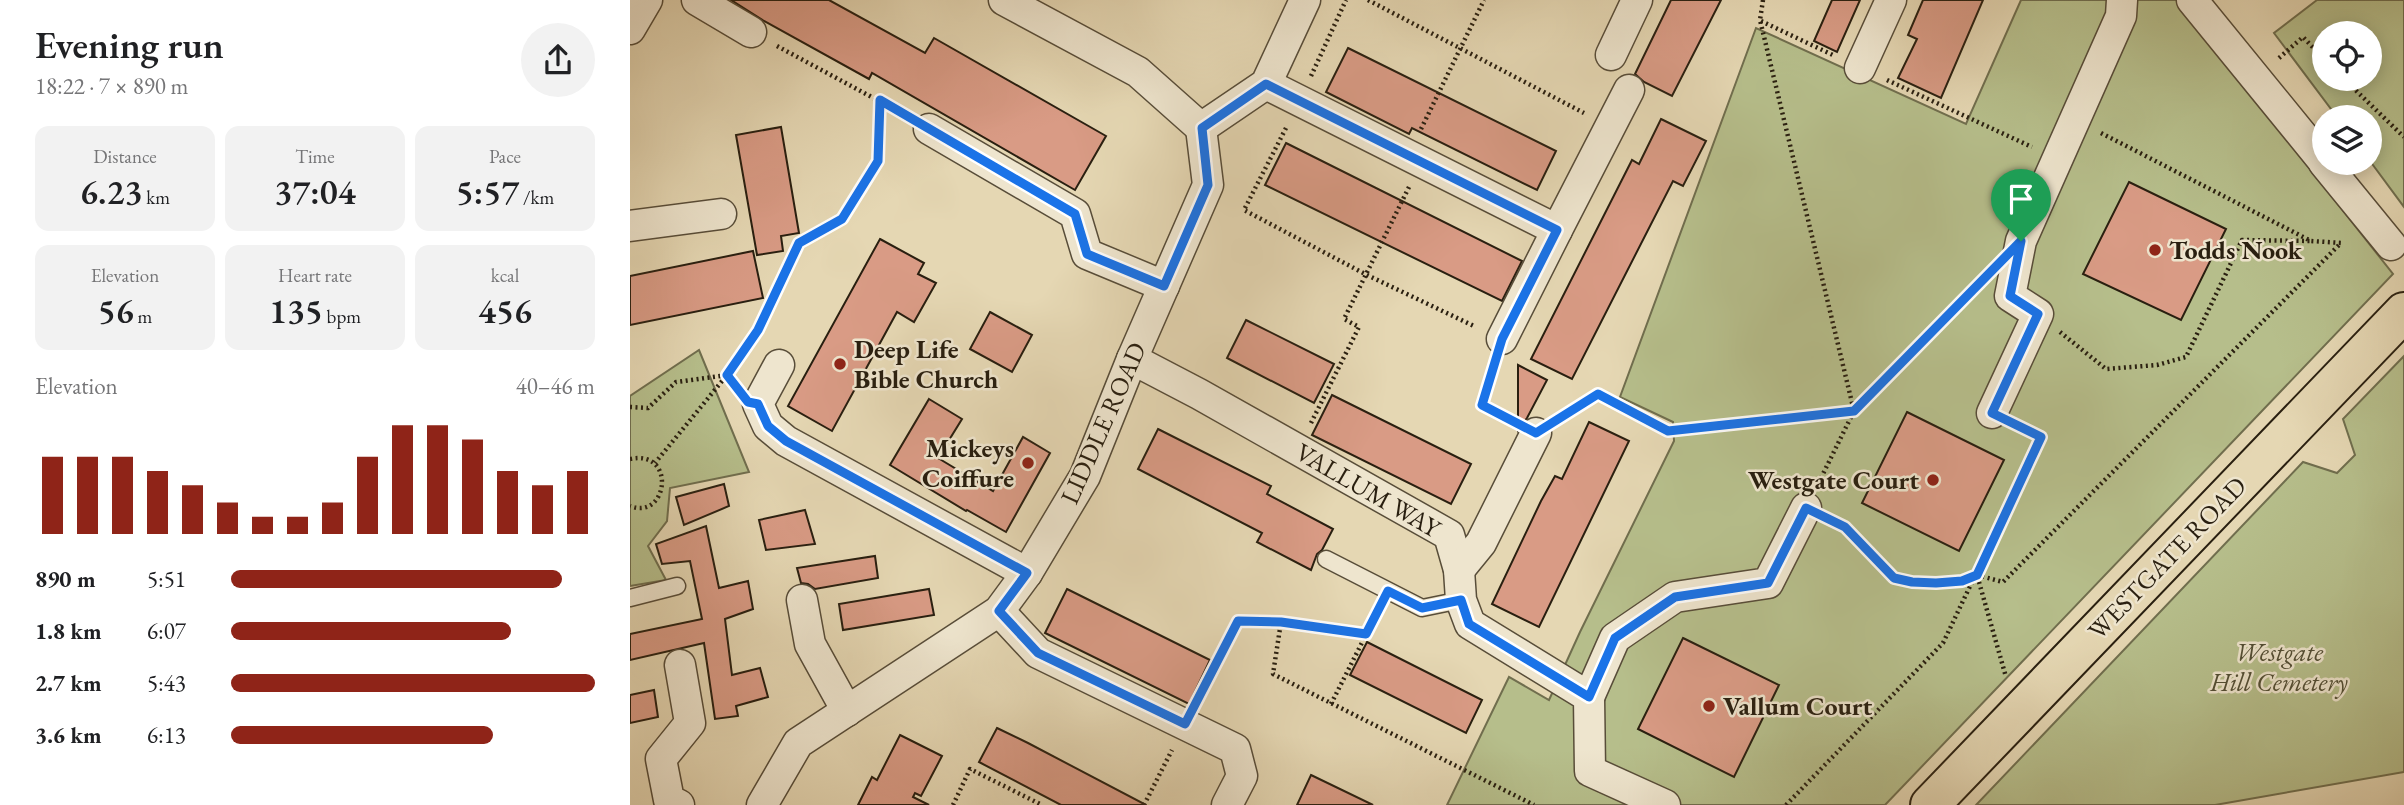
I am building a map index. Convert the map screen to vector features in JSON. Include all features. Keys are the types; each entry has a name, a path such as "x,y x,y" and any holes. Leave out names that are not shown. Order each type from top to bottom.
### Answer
{"main road":[{"name":"WESTGATE ROAD","path":"1930,805 2404,312"}],"street":[{"path":"630,29 647,0"},
{"path":"697,0 751,32"},
{"path":"1004,0 1138,72 1202,128 1266,84 1305,0"},
{"path":"1611,55 1637,0"},
{"path":"1860,68 1892,0"},
{"path":"1992,413 2038,314 2010,296 2021,241 2121,16 2122,0"},
{"path":"2192,0 2312,148"},
{"path":"1266,84 1557,230"},
{"path":"1502,339 1629,90"},
{"name":"LIDDLE ROAD","path":"762,805 798,743 999,611 1027,573 1085,477 1132,359 1208,185 1202,128"},
{"path":"929,129 1075,214 1087,254 1164,286"},
{"path":"2334,175 2384,235"},
{"path":"630,226 721,214"},
{"name":"VALLUM WAY","path":"1132,359 1449,536 1460,570 1461,600 1469,624 1589,697"},
{"path":"779,365 758,404 768,426 786,441 1027,573"},
{"path":"1460,570 1481,543 1536,433"},
{"path":"1665,805 1590,771 1589,697 1615,638 1675,597 1768,583 1806,508"},
{"path":"802,600 810,644 847,711"},
{"path":"999,611 1038,653 1235,749 1242,776 1227,805"},
{"path":"679,805 669,800 661,759 690,723 680,665"}],"lane":[{"path":"1326,559 1422,608 1461,600"},
{"path":"630,598 677,586"}],"path":[{"path":"1346,0 1244,210 1367,275 1502,339 1482,405 1536,433 1598,394 1668,431 1854,411"},
{"path":"1368,0 1611,126"},
{"path":"1298,450 1359,327 1344,319 1367,275 1461,48 1484,0"},
{"path":"1763,0 1760,20 1854,411"},
{"path":"1760,20 2058,159"},
{"path":"751,32 929,129"},
{"path":"2256,78 2303,37 2312,46"},
{"path":"2356,91 2400,136 2404,136"},
{"path":"654,463 727,375 758,330 799,243 842,219 878,161 880,100"},
{"path":"2075,120 2311,241"},
{"path":"2038,314 2106,369 2157,365 2186,357 2242,240 2340,244 2384,235"},
{"path":"1984,279 1854,411 1806,508 1845,527 1894,578 1936,583 1962,581 1977,575 2003,582 2340,244"},
{"path":"727,375 748,402 758,404"},
{"path":"630,407 648,408 676,382 727,375"},
{"path":"1786,805 1943,643 2041,437 1992,413"},
{"path":"630,459 640,457 654,463 663,477 662,492 652,505 636,508 630,506"},
{"path":"1977,575 2017,714"},
{"path":"1331,704 1388,591"},
{"path":"1144,805 1238,621 1281,622 1366,634"},
{"path":"1281,622 1273,674 1534,805"},
{"path":"953,805 970,769 1032,803 1042,805"}],"green space":[{"path":"2021,0 2177,0 2312,171 2312,175 2315,175 2393,274 1885,805 1447,805 1509,677 1549,700 1674,441 1673,422 1620,397 1756,28 1966,124"},
{"path":"2317,0 2404,0 2404,207 2380,175 2382,105 2328,105 2318,91 2382,91 2382,21 2312,21 2312,84 2274,33"},
{"path":"699,350 749,472 670,488 667,521 648,546 666,580 630,586 630,396"},
{"name":"Westgate Hill Cemetery","path":"2404,356 2404,772 2215,805 1976,805 2303,462 2337,473 2355,455 2343,419"}],"building":[{"path":"731,0 829,0 925,53 934,38 1106,136 1075,190 872,73 869,79"},
{"path":"1671,0 1721,0 1672,96 1644,82 1635,74"},
{"path":"1832,0 1860,0 1837,52 1814,41"},
{"path":"1923,0 1983,0 1941,98 1898,78 1917,39 1908,35"},
{"path":"1348,48 1556,151 1537,190 1412,128 1409,134 1326,92"},
{"path":"1661,119 1706,141 1683,186 1673,181 1572,379 1531,359 1632,160 1639,164"},
{"path":"781,127 799,233 781,236 783,251 757,255 736,135"},
{"path":"1286,143 1522,261 1502,301 1265,185"},
{"name":"Todds Nook","path":"2129,182 2226,229 2181,320 2083,274"},
{"name":"Deep Life Bible Church","path":"880,239 924,263 918,274 936,283 914,322 897,312 832,431 788,406"},
{"path":"753,251 763,298 630,325 630,276"},
{"path":"990,312 1032,335 1012,372 970,349"},
{"path":"1246,320 1334,364 1314,403 1227,358"},
{"path":"1518,365 1547,380 1518,430"},
{"path":"1332,395 1471,464 1451,504 1312,435"},
{"path":"929,399 962,419 938,458 993,491 1023,437 1050,453 1006,532 890,465"},
{"name":"Westgate Court","path":"1907,412 2004,460 1959,551 1862,503"},
{"path":"1589,422 1629,441 1539,627 1492,604 1541,501 1555,476 1562,479"},
{"path":"1158,429 1271,486 1267,494 1333,529 1317,554 1311,570 1257,542 1262,533 1138,469"},
{"path":"724,484 729,506 684,525 676,497"},
{"path":"805,510 815,544 766,550 759,520"},
{"path":"706,526 719,588 748,581 753,609 725,619 732,675 760,668 768,697 736,706 738,716 715,719 704,643 630,660 630,634 702,619 690,561 662,564 656,544"},
{"path":"875,556 878,578 815,589 801,583 797,568"},
{"path":"929,589 934,615 843,630 839,604"},
{"path":"1067,589 1210,660 1189,704 1045,633"},
{"name":"Vallum Court","path":"1683,638 1779,685 1734,777 1638,729"},
{"path":"1367,642 1482,700 1466,733 1350,675"},
{"path":"654,690 658,717 630,723 630,695"},
{"path":"997,728 1146,805 1061,805 979,762"},
{"path":"900,735 942,756 921,796 915,793 913,797 929,805 858,805 872,777 877,780"},
{"path":"1311,775 1373,805 1297,805"}],"place":[{"name":"Todds Nook","path":"2155,250"},
{"name":"Deep Life Bible Church","path":"840,364"},
{"name":"Mickeys Coiffure","path":"1028,463"},
{"name":"Westgate Court","path":"1933,480"},
{"name":"Vallum Court","path":"1709,706"}],"route":[{"path":"1266,84 1557,230 1502,339 1482,405 1536,433 1598,394 1668,431 1854,411 2021,241 2010,296 2038,314 1992,413 2041,437 1977,575 1962,581 1936,583 1894,578 1845,527 1806,508 1768,583 1675,597 1615,638 1589,697 1469,624 1461,600 1422,608 1388,591 1366,634 1281,622 1238,621 1185,724 1038,653 999,611 1027,573 786,441 768,426 758,404 748,402 727,375 758,330 799,243 842,219 878,161 880,100 1075,214 1087,254 1164,286 1208,185 1202,128 1266,84"}]}
